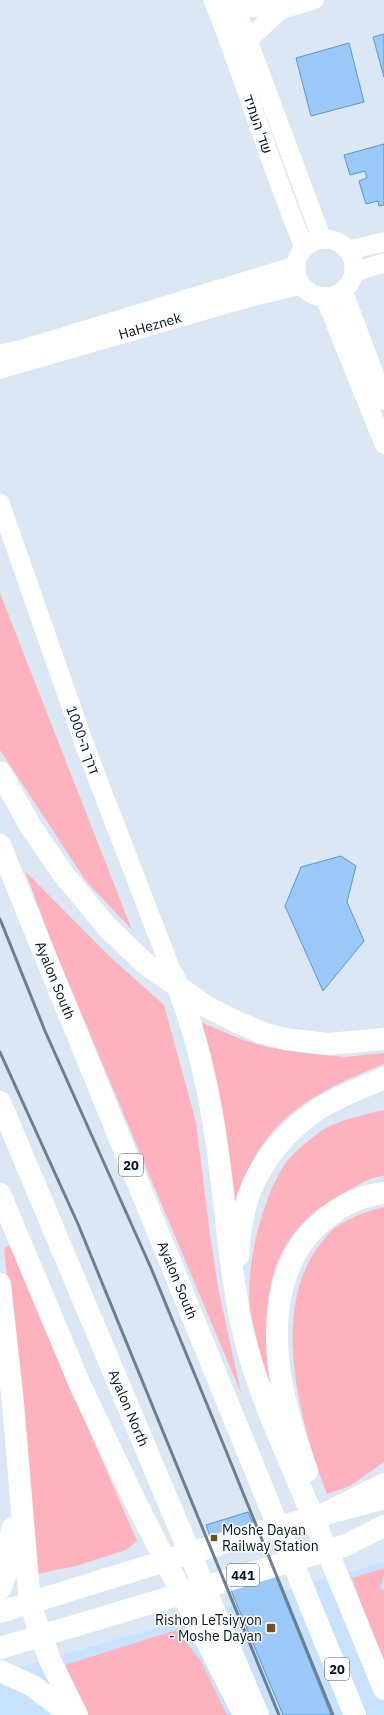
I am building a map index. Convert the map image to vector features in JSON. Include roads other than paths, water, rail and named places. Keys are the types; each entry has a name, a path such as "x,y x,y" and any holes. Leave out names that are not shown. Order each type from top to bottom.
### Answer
{"main road":[{"path":"0,772 40,839 64,875 108,928 147,965 207,1007 250,1028 285,1039 328,1044 384,1039"},
{"name":"Ayalon South","path":"0,845 355,1715"},
{"path":"173,975 186,1007 202,1063 214,1125 236,1289 246,1344 275,1427 346,1594 384,1689"},
{"path":"236,1289 239,1239 245,1207 257,1178 267,1161 289,1133 311,1114 384,1078"},
{"path":"349,1094 384,1085"},
{"name":"Ayalon North","path":"0,1102 258,1715"},
{"path":"346,1594 285,1398 279,1363 277,1326 284,1281 291,1261 300,1245 313,1229 343,1206 360,1198 384,1193"},
{"path":"0,1194 81,1387 136,1503 244,1715"},
{"path":"0,1284 18,1461 30,1604 50,1660 76,1715"},
{"path":"0,1589 10,1558 18,1461"},
{"path":"331,1511 384,1484"},
{"name":"441","path":"0,1612 331,1511 384,1498"},
{"name":"441","path":"346,1545 384,1526"},
{"name":"441","path":"0,1648 141,1605 384,1535"},
{"path":"0,1671 33,1686 70,1715"}],"street":[{"name":"שד' העתיד","path":"213,0 234,52 288,208 304,248"},
{"path":"235,3 280,10 314,0"},
{"name":"שד' העתיד","path":"235,3 322,239"},
{"path":"249,39 280,10"},
{"path":"322,239 336,241 348,250 354,264 352,279 343,292 332,297 325,298 311,294 300,285 297,279 295,266 296,259 304,248 315,240 322,239"},
{"path":"348,250 384,242"},
{"path":"354,272 384,263"},
{"name":"HaHeznek","path":"0,354 23,349 295,266"},
{"name":"HaHeznek","path":"0,369 248,298 300,285"},
{"path":"343,292 384,400"},
{"path":"325,298 384,444"},
{"name":"דרך ה-1000","path":"0,503 86,749 173,975"}],"railway":[{"path":"0,919 45,1031 151,1268 333,1715"},
{"path":"0,1052 78,1224 279,1715"}],"place":[{"name":"Moshe Dayan Railway Station","path":"214,1538"},
{"name":"Rishon LeTsiyyon - Moshe Dayan","path":"271,1628"}]}
